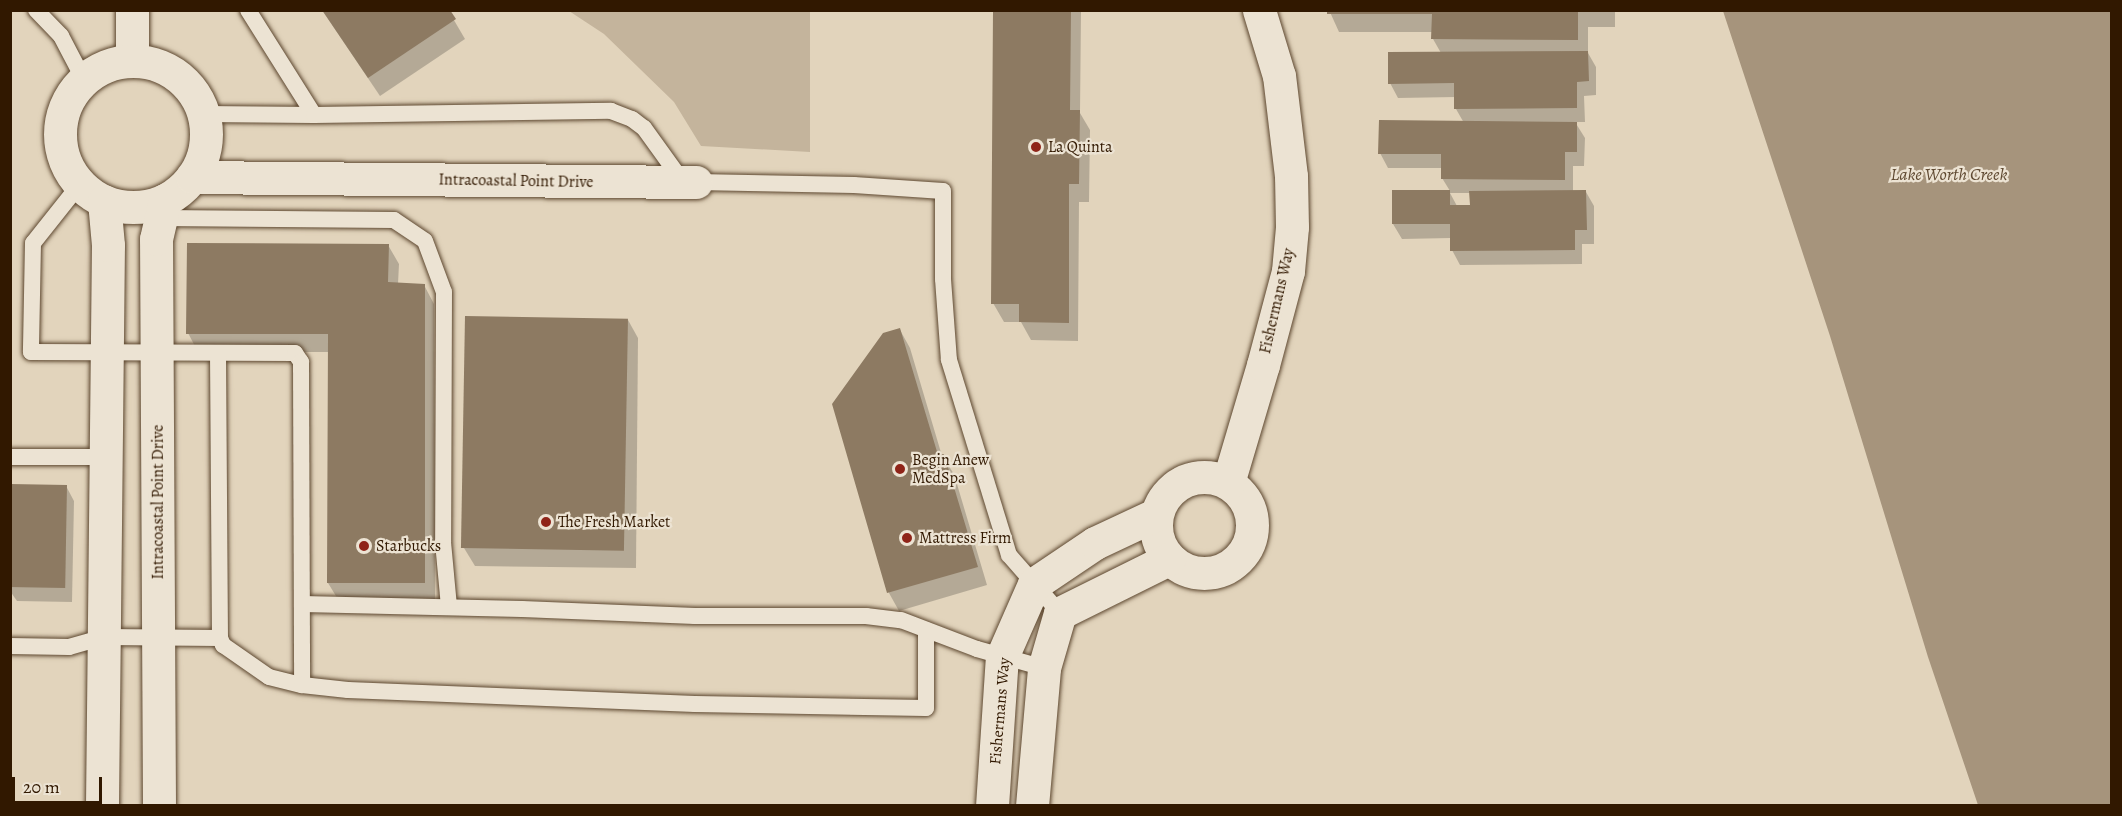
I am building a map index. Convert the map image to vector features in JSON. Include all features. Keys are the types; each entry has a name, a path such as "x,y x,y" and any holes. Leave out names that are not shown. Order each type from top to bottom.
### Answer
{"street":[{"path":"132,10 132,62"},
{"name":"Fishermans Way","path":"1228,483 1288,271 1292,227 1291,176 1279,76 1259,10"},
{"path":"92,193 135,207 162,209 192,177 201,162 205,145 203,114 193,93 181,79 167,69 149,63 114,63 84,80 69,100 60,123 63,156 92,193 108,245 102,806"},
{"name":"Intracoastal Point Drive","path":"192,177 690,182"},
{"name":"Intracoastal Point Drive","path":"159,806 156,239 162,209"},
{"path":"1214,477 1228,483 1240,493 1249,507 1252,523 1250,540 1243,554 1231,565 1207,572 1183,568 1169,559 1160,546 1156,530 1156,514 1162,500 1173,488 1185,480 1214,477"},
{"path":"1034,584 1095,543 1156,514"},
{"path":"1032,806 1044,668 1060,614 1169,559"},
{"name":"Fishermans Way","path":"992,806 1002,657 1034,584"}],"lane":[{"path":"36,10 61,36 84,80"},
{"path":"248,10 314,116"},
{"path":"203,114 314,116 611,111 632,119 644,128 690,182 854,185 943,191 943,279 949,360 1009,555 1060,614"},
{"path":"92,193 33,243 31,352 295,353 301,362 302,685"},
{"path":"162,209 394,220 425,241 444,292 443,542 449,607"},
{"path":"218,353 220,638 223,645 269,677 302,685 348,690 695,704 926,708 926,630"},
{"path":"10,457 106,457"},
{"path":"302,604 695,616 866,616 901,620 1002,657 1044,668"},
{"path":"10,646 69,647 104,637 220,638"}],"shaded area":[{"path":"569,11 810,11 810,152 701,146 674,102 604,34"}],"water":[{"name":"Lake Worth Creek","path":"1723,11 2111,11 2111,805 1978,805 1928,657 1830,336"}],"building":[{"path":"322,10 450,10 456,19 368,78"},
{"name":"La Quinta","path":"993,10 1071,10 1070,110 1080,110 1079,184 1069,184 1069,323 1019,322 1019,304 991,304"},
{"path":"1327,10 1578,10 1578,40 1431,39 1432,14 1327,14"},
{"path":"1588,51 1589,81 1577,82 1577,108 1454,109 1454,83 1388,84 1388,52"},
{"path":"1379,120 1577,122 1577,152 1565,152 1565,180 1441,179 1441,154 1378,154"},
{"path":"1392,190 1450,190 1450,205 1470,205 1469,191 1586,190 1587,230 1575,230 1575,250 1450,251 1450,224 1392,224"},
{"path":"187,243 389,244 388,282 425,284 425,583 327,583 328,334 186,334"},
{"path":"465,316 628,319 624,551 461,548"},
{"path":"900,328 938,455 944,454 978,567 887,593 832,404 883,333"},
{"path":"10,484 67,485 65,588 10,587"}],"place":[{"name":"La Quinta","path":"1036,147"},
{"name":"Begin Anew MedSpa","path":"900,469"},
{"name":"The Fresh Market","path":"546,522"},
{"name":"Mattress Firm","path":"907,538"},
{"name":"Starbucks","path":"364,546"}]}
